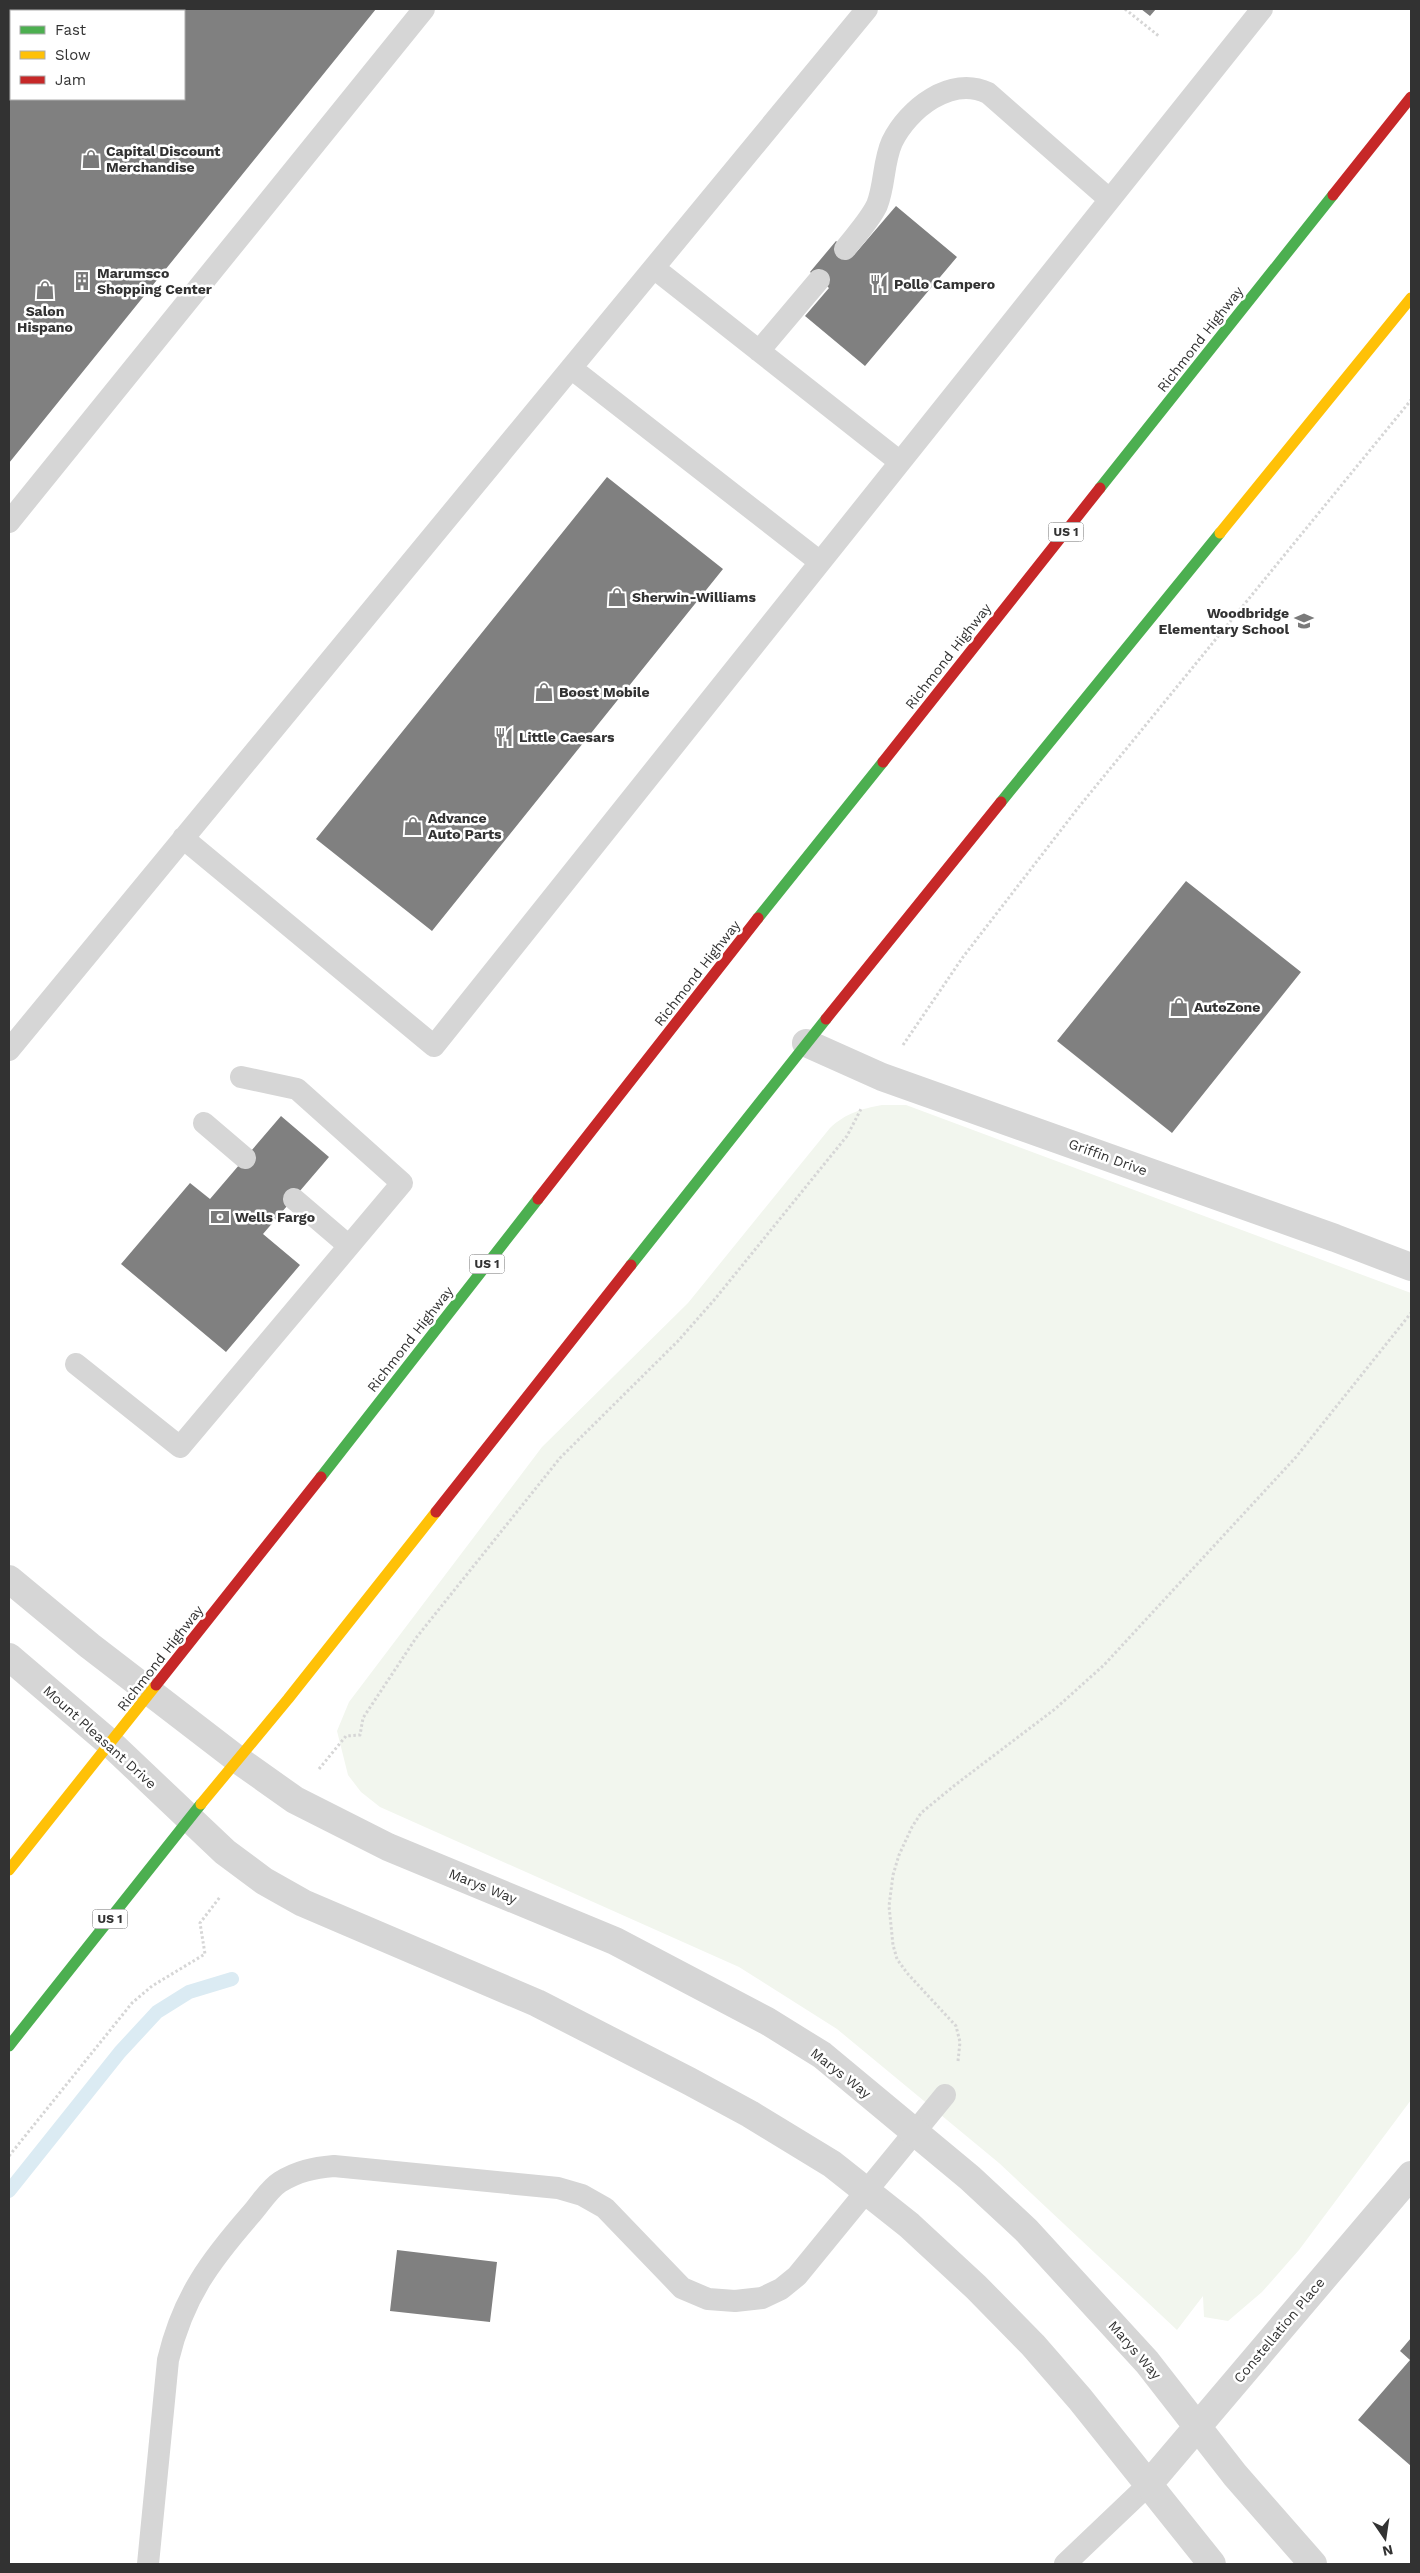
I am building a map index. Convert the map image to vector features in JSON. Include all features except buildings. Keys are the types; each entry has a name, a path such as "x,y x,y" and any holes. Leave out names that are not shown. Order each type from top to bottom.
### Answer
{"main road":[{"name":"Richmond Highway","path":"9,1870 152,1692 720,966 1411,98"},
{"name":"US 1","path":"9,2046 237,1760 288,1699 806,1043 1411,298"}],"street":[{"name":"Griffin Drive","path":"806,1043 882,1077 1326,1234 1411,1267"},
{"path":"9,1579 90,1646 152,1692 237,1760"},
{"name":"Mount Pleasant Drive","path":"9,1657 111,1744 190,1819"},
{"name":"Marys Way","path":"237,1760 295,1800 388,1847 615,1941 767,2021 822,2055 915,2132 1026,2230 1147,2362 1197,2426 1312,2564"},
{"path":"190,1819 244,1867 303,1903 536,2003 750,2114 832,2164 915,2232 976,2287 1033,2344 1080,2399 1212,2564"},
{"name":"Constellation Place","path":"1148,2485 1411,2175"}],"lane":[{"path":"9,522 424,9"},
{"path":"9,1050 867,9"},
{"path":"184,838 434,1046 1262,9"},
{"path":"845,248 876,207 892,142 904,123 921,107 942,92 978,88 988,93 1110,199"},
{"path":"654,268 900,462"},
{"path":"759,350 819,280"},
{"path":"571,368 820,562"},
{"path":"76,1364 180,1447 402,1183 297,1089 241,1077"},
{"path":"204,1123 245,1158"},
{"path":"294,1199 350,1246"},
{"path":"148,2564 168,2360 173,2337 182,2313 215,2256 278,2183 307,2169 334,2166 558,2188 582,2195 605,2208 682,2288 708,2299 735,2301 762,2298 781,2288 797,2276 945,2095"},
{"path":"1065,2564 1148,2485"}],"path":[{"path":"1124,9 1160,37"},
{"path":"346,1736 360,1735 364,1718 416,1638 560,1458 678,1341 715,1299 847,1136 863,1106 963,957 1078,808 1411,400"},
{"path":"945,2095 959,2056 960,2042 956,2026 907,1973 897,1959 890,1929 889,1906 893,1875 899,1855 912,1827 921,1814 955,1784 1055,1709 1104,1665 1296,1457 1411,1313"},
{"path":"9,2156 132,2003 152,1986 205,1954 200,1923"}],"shaded area":[{"path":"882,1105 906,1105 1411,1293 1411,2100 1299,2250 1262,2292 1228,2321 1204,2317 1203,2296 1177,2330 999,2163 837,2029 739,1967 380,1807 361,1792 348,1775 337,1731 349,1702 542,1447 688,1303 830,1128 854,1112"}],"waterway":[{"path":"9,2191 120,2052 157,2012 189,1992 232,1979"}],"traffic: fast":[{"path":"1100,488 1333,195"},
{"path":"1001,802 1220,533"},
{"path":"758,918 883,762"},
{"path":"631,1265 826,1019"},
{"path":"321,1477 538,1199"},
{"path":"9,2046 201,1804"}],"traffic: slow":[{"path":"1220,533 1411,298"},
{"path":"201,1804 288,1699 436,1512"},
{"path":"9,1870 156,1685"}],"traffic: jam":[{"path":"1333,195 1411,97"},
{"path":"883,762 1100,488"},
{"path":"826,1019 1001,802"},
{"path":"538,1199 758,918"},
{"path":"436,1512 631,1265"},
{"path":"156,1685 321,1477"}],"place":[{"name":"Capital Discount Merchandise","path":"91,159"},
{"name":"Marumsco Shopping Center","path":"82,281"},
{"name":"Pollo Campero","path":"879,284"},
{"name":"Salon Hispano","path":"45,290"},
{"name":"Sherwin-Williams","path":"617,597"},
{"name":"Woodbridge Elementary School","path":"1304,621"},
{"name":"Boost Mobile","path":"544,692"},
{"name":"Little Caesars","path":"504,737"},
{"name":"Advance Auto Parts","path":"413,826"},
{"name":"AutoZone","path":"1179,1007"},
{"name":"Wells Fargo","path":"220,1217"}]}
